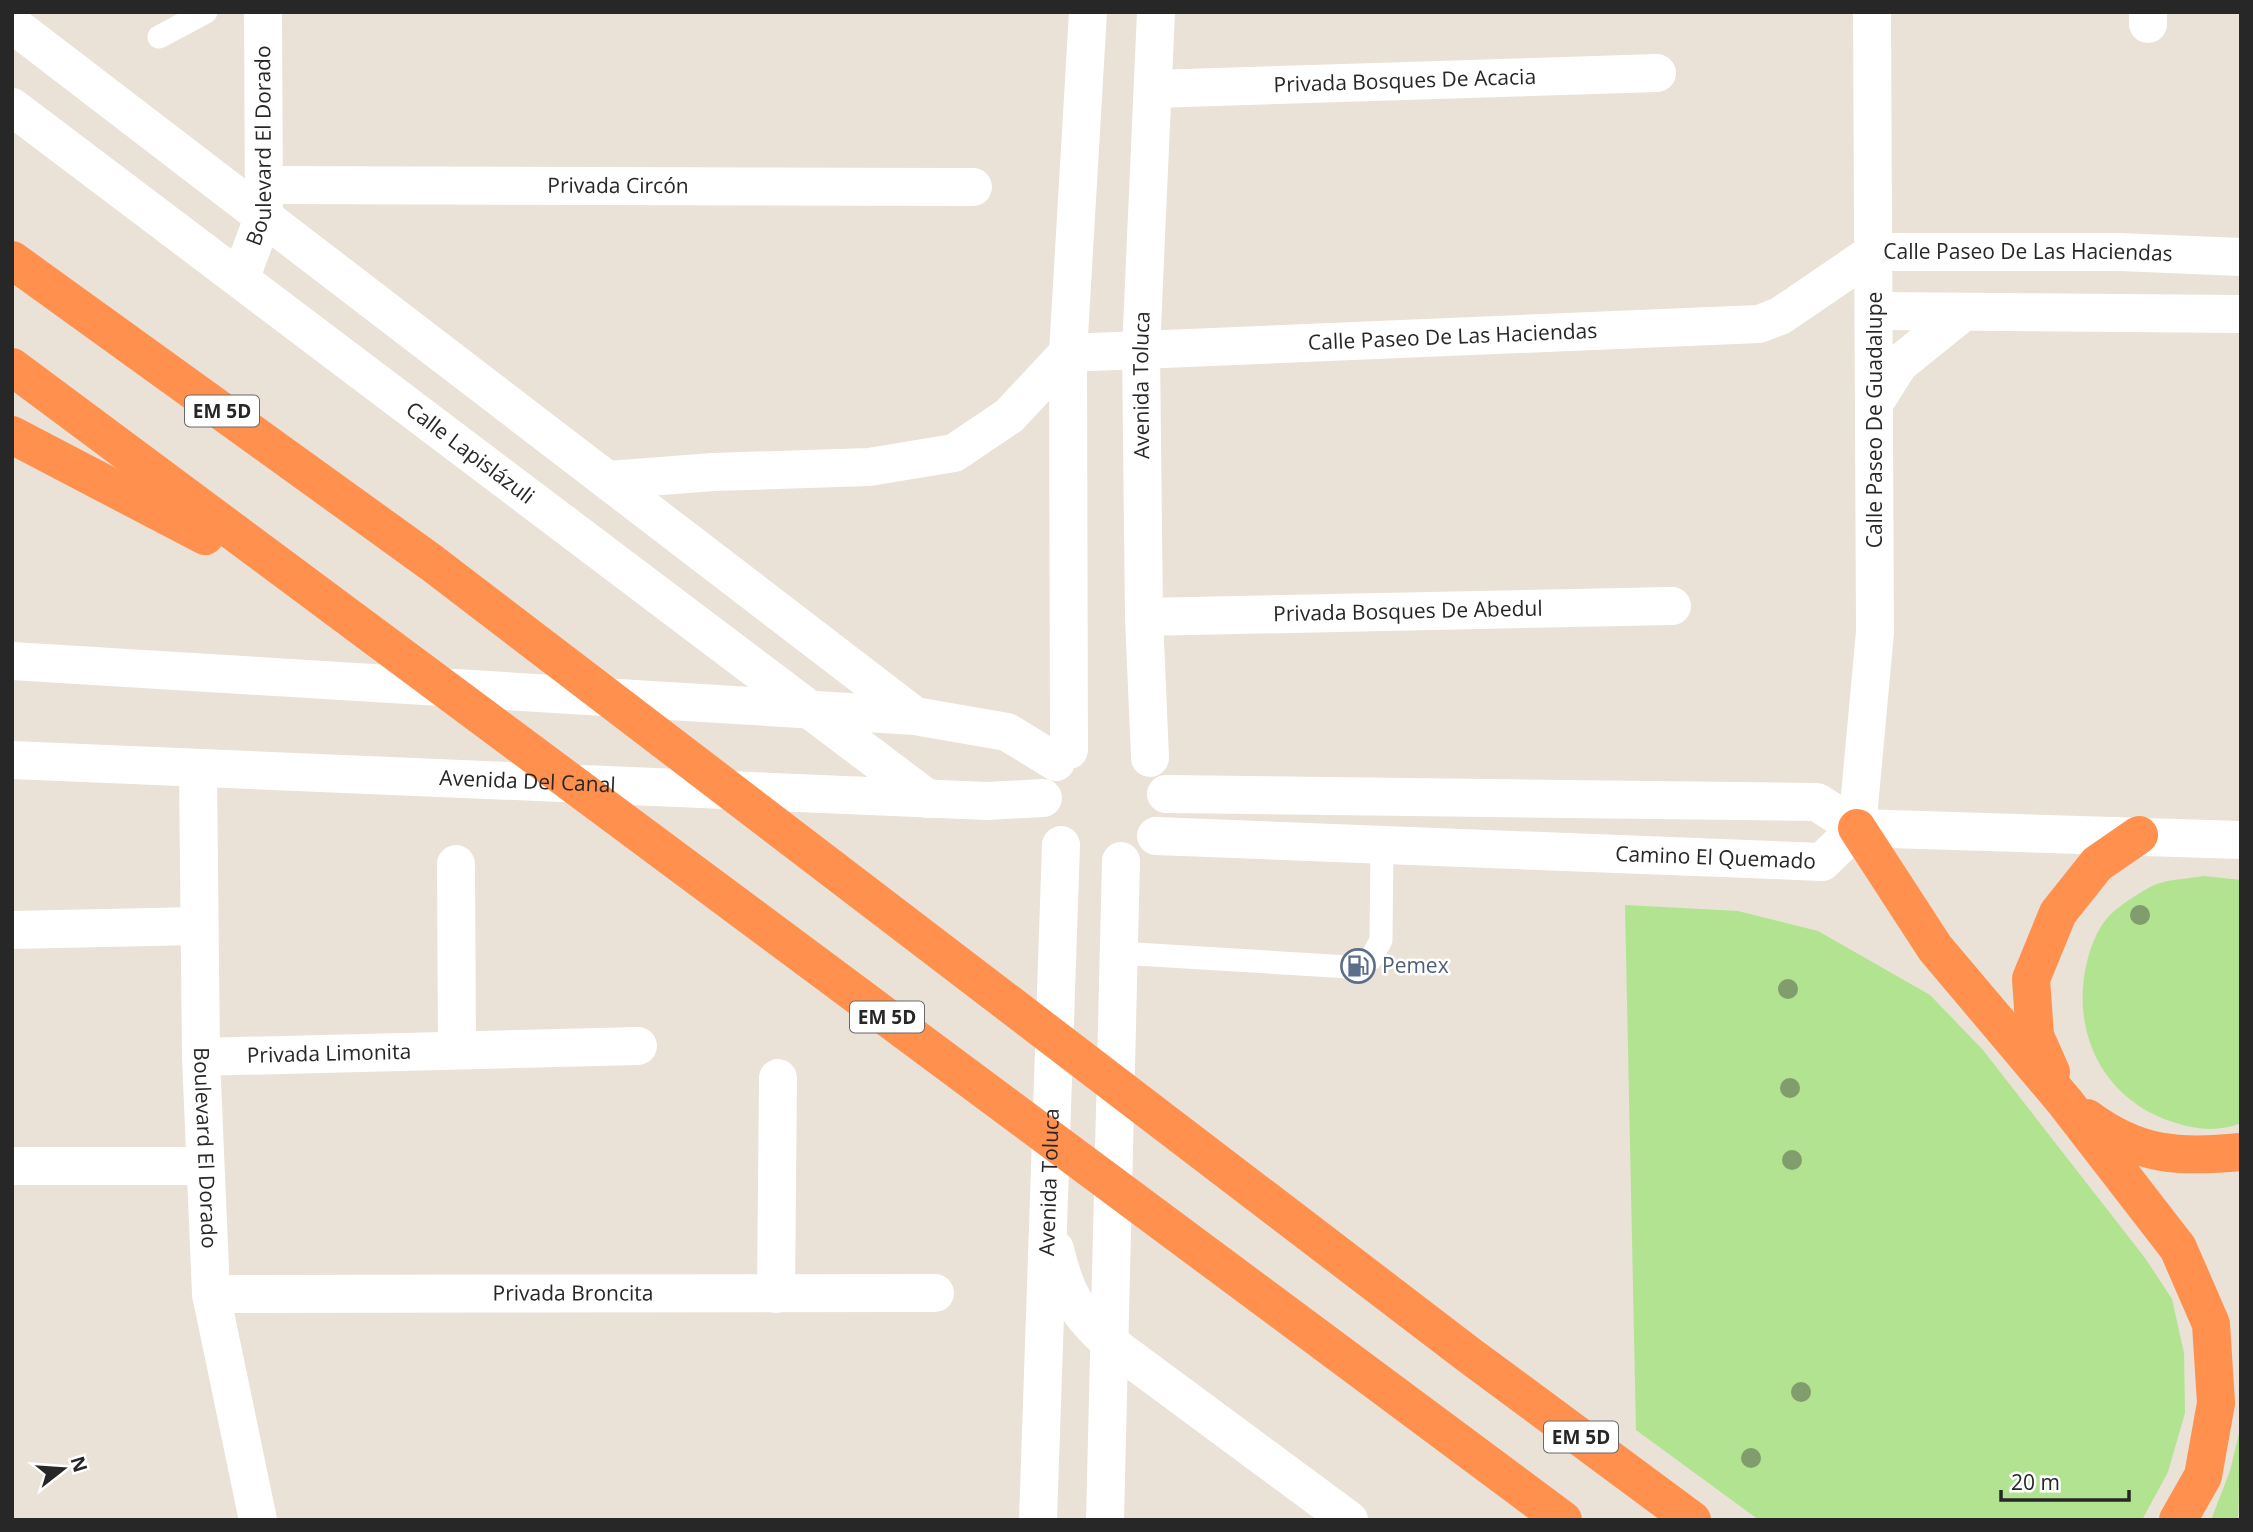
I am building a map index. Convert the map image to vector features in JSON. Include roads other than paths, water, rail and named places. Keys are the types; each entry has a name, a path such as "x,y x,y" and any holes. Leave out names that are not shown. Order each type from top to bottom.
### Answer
{"highway":[{"name":"EM 5D","path":"12,260 432,563 1469,1355 1692,1520"},
{"name":"EM 5D","path":"12,368 1563,1520"},
{"path":"12,435 101,479 328,604"},
{"path":"1857,828 1935,948 2065,1102 2178,1248 2211,1324 2216,1403 2203,1476 2178,1520"},
{"path":"2138,835 2097,864 2058,914 2031,979 2035,1036 2065,1102 2109,1134 2151,1152 2197,1156 2241,1152"},
{"path":"1558,1420 1718,1520"}],"street":[{"name":"Boulevard El Dorado","path":"241,277 264,200 263,12"},
{"path":"1085,747 1068,353 1088,12"},
{"name":"Avenida Toluca","path":"1150,758 1144,617 1141,351 1156,12"},
{"name":"Calle Paseo De Guadalupe","path":"1857,828 1875,632 1872,12"},
{"path":"27,26 264,200 609,480 915,716"},
{"name":"Privada Bosques De Acacia","path":"1153,89 1657,72"},
{"name":"Calle Lapislázuli","path":"12,107 241,277 928,799"},
{"name":"Privada Circón","path":"264,200 973,187"},
{"name":"Calle Paseo De Las Haciendas","path":"1068,353 1759,324 1780,316 1874,252 2119,253 2241,257"},
{"path":"2118,314 2119,253"},
{"path":"1826,285 1875,312 2241,314"},
{"path":"1875,402 1899,365 1961,314"},
{"path":"609,480 713,472 869,467 954,453 1009,416 1068,353"},
{"name":"Privada Bosques De Abedul","path":"1144,617 1672,606"},
{"path":"12,661 915,716 1085,747 1136,747 1150,758 1161,775 1166,794 1165,816 1156,836 1140,852 1121,861 1100,863 1079,858 1061,845 1046,824 1043,798 1046,779 1085,747"},
{"name":"Avenida Del Canal","path":"12,761 928,799 987,801 1043,798"},
{"name":"Boulevard El Dorado","path":"198,770 201,1057 211,1294 258,1520"},
{"path":"1166,794 1817,802 1857,828 2241,840"},
{"name":"Camino El Quemado","path":"1156,836 1822,862 1857,828"},
{"name":"Avenida Toluca","path":"1038,1520 1061,845"},
{"path":"1105,1520 1121,861"},
{"path":"456,864 457,1049"},
{"path":"12,930 198,926"},
{"name":"Privada Limonita","path":"201,1057 638,1046"},
{"path":"775,1294 778,1078"},
{"path":"12,1166 205,1166"},
{"path":"1048,1224 1062,1278 1084,1320 1111,1344 1349,1520"},
{"name":"Privada Broncita","path":"211,1294 935,1293"}],"lane":[{"path":"159,37 206,12"},
{"path":"1119,953 1349,967 1371,959 1381,940 1382,845"}],"place":[{"name":"Pemex","path":"1358,966"}]}
